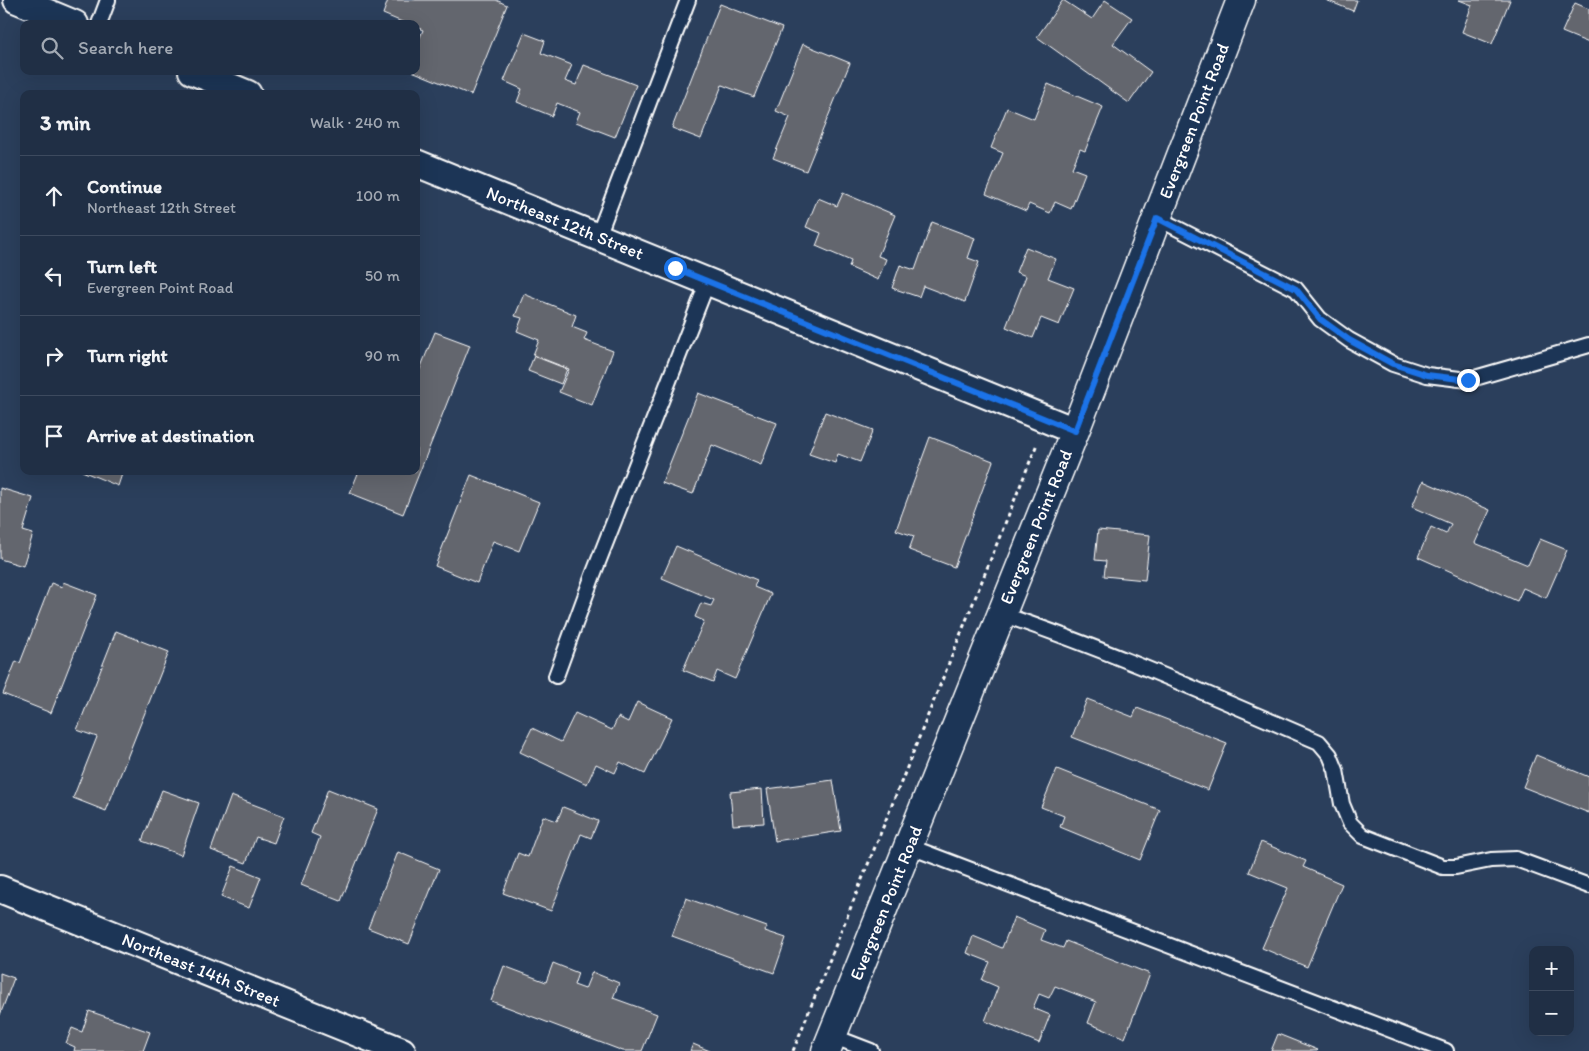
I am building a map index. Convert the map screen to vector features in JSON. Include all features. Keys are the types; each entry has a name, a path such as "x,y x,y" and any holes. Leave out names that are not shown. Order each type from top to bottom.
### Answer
{"street":[{"path":"17,0 65,20"},
{"name":"Evergreen Point Road","path":"829,1044 1075,431 1241,0"},
{"path":"202,75 238,90"},
{"name":"Northeast 12th Street","path":"420,164 1075,431"},
{"name":"Northeast 14th Street","path":"0,889 368,1045 402,1051"}],"lane":[{"path":"100,20 108,0"},
{"path":"598,236 688,0"},
{"path":"1157,218 1296,289 1320,319 1349,340 1393,364 1427,375 1468,380 1589,345"},
{"path":"556,676 592,575 708,281"},
{"path":"1001,614 1069,638 1319,742 1330,755 1336,770 1342,804 1350,823 1363,836 1443,867 1456,867 1492,860 1516,859 1542,867 1589,886"},
{"path":"908,846 1446,1051"},
{"path":"829,1044 871,1051"}],"path":[{"path":"793,1051 1037,443"}],"building":[{"path":"388,0 496,0 507,5 471,95 420,74 420,37 423,30 420,29 420,20 397,20 383,14"},
{"path":"1063,0 1092,19 1105,0 1132,18 1113,44 1151,72 1129,103 1037,37"},
{"path":"1326,0 1357,0 1353,11"},
{"path":"1459,0 1510,0 1492,44 1462,32 1472,5"},
{"path":"1575,3 1589,9 1589,43 1562,32"},
{"path":"720,4 782,28 754,97 722,85 701,139 672,128"},
{"path":"524,33 545,41 541,53 572,65 565,81 576,85 584,65 636,85 615,137 576,122 580,112 557,103 552,116 517,102 522,89 504,81"},
{"path":"803,44 850,63 806,171 773,158 790,117 776,111"},
{"path":"1048,84 1103,107 1085,151 1080,149 1072,168 1085,173 1071,209 1055,202 1050,213 1029,204 1026,211 986,194 1003,153 991,148 1007,108 1034,119"},
{"path":"843,193 895,215 878,256 886,259 878,280 849,267 851,261 816,246 821,233 806,227 818,198 837,206"},
{"path":"932,222 975,238 968,258 979,262 965,302 923,286 919,297 892,288 900,265 915,270"},
{"path":"1026,247 1056,259 1048,278 1074,288 1059,325 1041,318 1033,338 1006,327 1026,276 1016,272"},
{"path":"524,294 576,315 572,327 587,333 584,340 613,351 592,405 559,392 569,369 533,355 539,340 517,331 522,318 515,316"},
{"path":"435,332 470,345 420,471 420,369"},
{"path":"534,356 567,369 561,384 528,371"},
{"path":"698,393 777,423 761,465 712,445 693,494 662,483"},
{"path":"825,412 873,430 860,462 838,454 835,463 809,454"},
{"path":"930,437 993,461 954,567 909,550 914,536 896,530"},
{"path":"92,475 122,475 118,486"},
{"path":"357,475 418,475 403,514 350,493"},
{"path":"471,475 539,502 519,551 493,541 477,583 435,566"},
{"path":"1423,481 1490,510 1475,543 1528,565 1540,539 1567,550 1546,598 1523,588 1517,601 1418,557 1431,527 1446,534 1451,524 1412,507"},
{"path":"0,488 33,498 23,531 33,534 23,566 0,559"},
{"path":"1098,530 1150,535 1145,580 1104,576 1106,561 1095,560"},
{"path":"676,546 757,580 754,587 771,594 735,679 717,671 713,682 683,670 704,621 695,617 701,603 711,606 714,600 662,578"},
{"path":"63,582 97,595 51,713 3,694 16,661 20,663 51,583 62,587"},
{"path":"116,631 169,652 106,811 73,798 97,737 77,730"},
{"path":"1087,699 1133,717 1137,708 1227,743 1208,790 1072,737"},
{"path":"637,702 672,718 645,774 620,762 615,773 596,764 587,784 520,752 532,728 561,742 575,713 612,730 618,717 628,722"},
{"path":"1536,755 1589,777 1589,813 1523,787"},
{"path":"1057,769 1160,810 1140,860 1060,827 1064,816 1041,807"},
{"path":"833,780 841,831 775,841 767,789"},
{"path":"328,789 378,809 341,901 301,885 320,837 311,833"},
{"path":"762,789 764,823 733,825 730,792"},
{"path":"162,790 199,803 181,855 142,841"},
{"path":"231,796 284,816 274,843 256,837 246,863 211,850"},
{"path":"563,807 598,821 591,838 581,834 551,911 503,893 518,853 528,857 543,816 557,821"},
{"path":"1261,842 1306,861 1303,867 1342,884 1307,967 1262,948 1288,888 1249,872"},
{"path":"398,852 439,869 409,944 368,928"},
{"path":"233,866 261,877 249,908 221,897"},
{"path":"686,898 767,927 765,931 786,938 774,973 672,936"},
{"path":"1014,917 1045,930 1041,940 1063,948 1066,941 1150,974 1125,1038 1088,1023 1096,1002 1055,986 1049,998 1039,994 1033,1008 1050,1015 1039,1043 985,1021 998,987 982,980 990,962 967,953 973,936 1002,948"},
{"path":"553,963 578,973 574,985 585,989 592,972 619,983 613,998 657,1014 642,1051 623,1051 491,1001 504,966 546,982"},
{"path":"0,973 14,978 0,1015"},
{"path":"89,1011 150,1032 143,1051 74,1051 75,1047 66,1043 72,1028 82,1032"},
{"path":"1278,1034 1318,1050 1271,1051"},
{"path":"693,1044 710,1051 690,1051"}],"route":[{"path":"675,268 1075,431 1157,218 1296,289 1320,319 1349,340 1393,364 1427,375 1468,380"}]}
